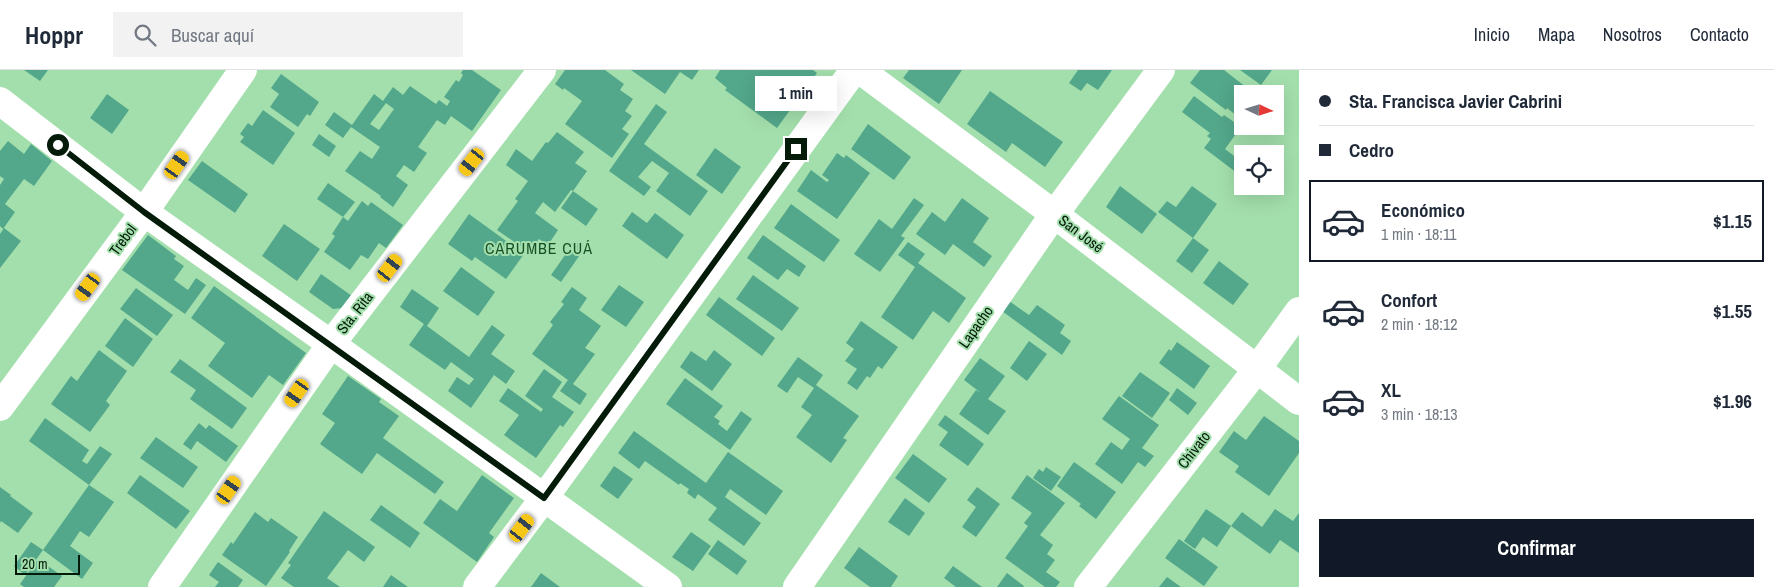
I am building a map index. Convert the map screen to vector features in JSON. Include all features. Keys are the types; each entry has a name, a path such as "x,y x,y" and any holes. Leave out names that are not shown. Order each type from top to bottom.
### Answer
{"street":[{"name":"Trebol","path":"0,407 144,212 243,70"},
{"name":"Sta. Rita","path":"162,587 331,344 542,70"},
{"path":"477,587 544,498 854,70"},
{"name":"San José","path":"860,70 1054,214 1299,401"},
{"name":"Lapacho","path":"797,587 1054,214 1161,70"},
{"path":"0,101 144,212 668,587"},
{"name":"Chivato","path":"1088,587 1257,369 1299,311"}],"building":[{"path":"24,70 48,70 40,81"},
{"path":"463,70 472,70 501,90 472,131 451,116 445,125 437,120 418,147 427,153 414,172 404,165 396,176 408,185 393,207 381,196 345,171 360,151 372,159 380,147 351,127 343,138 325,125 334,112 352,125 374,94 383,101 393,87 403,95 410,86 436,104 439,100 447,106 450,101 444,97 456,80 459,82 463,75 461,73","holes":["386,103 394,109 379,130 370,124"]},
{"path":"565,70 605,70 624,84 620,90 633,99 625,111 632,116 622,129 629,134 612,158 565,124 582,101 555,84"},
{"path":"631,70 699,70 692,80 680,72 665,94"},
{"path":"720,70 813,70 817,73 777,128 725,90 727,88 715,78"},
{"path":"909,70 962,70 939,104 903,78"},
{"path":"1078,70 1112,70 1098,90 1087,83 1081,91 1069,83"},
{"path":"1200,70 1224,70 1243,85 1234,85 1234,114 1227,108 1226,110 1190,83"},
{"path":"1240,70 1272,70 1261,85"},
{"path":"281,74 319,102 310,116 307,114 298,127 270,107 279,94 271,88"},
{"path":"990,91 1063,142 1045,167 1012,143 1006,152 967,124"},
{"path":"107,94 129,110 112,134 90,118"},
{"path":"1194,96 1222,117 1224,115 1234,122 1235,135 1225,149 1234,156 1234,171 1204,148 1211,139 1207,136 1210,133 1182,112"},
{"path":"656,104 667,112 644,144 708,191 690,216 656,191 669,173 652,161 638,177 651,187 644,196 609,171"},
{"path":"263,110 295,133 273,165 240,142 244,137 240,134 248,123 252,126"},
{"path":"868,124 911,157 894,180 851,149"},
{"path":"557,132 584,152 575,163 587,171 555,212 543,202 535,213 558,230 548,245 539,239 533,247 527,243 523,248 497,230 518,201 515,199 528,181 506,165 516,149 532,161 546,142 548,143"},
{"path":"319,134 336,146 329,157 312,145"},
{"path":"8,141 24,154 31,144 52,161 34,186 24,179 5,204 15,212 3,229 0,226 0,185 4,179 0,176 0,151"},
{"path":"715,148 741,167 722,194 696,175"},
{"path":"837,153 844,158 846,155 870,173 837,219 797,191 811,170 827,182 829,180 822,175"},
{"path":"202,161 248,194 235,213 188,180"},
{"path":"328,183 355,202 343,217 317,199"},
{"path":"1120,186 1157,214 1142,234 1106,207"},
{"path":"1192,186 1217,204 1193,238 1158,212 1167,201 1176,207"},
{"path":"573,191 598,209 586,226 561,208"},
{"path":"914,198 924,205 901,236 905,238 880,272 854,254 879,219 892,229"},
{"path":"962,198 989,218 973,242 992,256 984,267 953,244 945,255 916,234 932,212 945,222"},
{"path":"362,201 368,206 371,202 403,225 386,248 379,243 368,259 361,255 350,270 324,252 335,236 332,234 343,217 348,221"},
{"path":"791,204 840,240 824,262 774,228"},
{"path":"632,212 647,223 655,213 684,235 667,259 622,226"},
{"path":"469,214 524,254 506,279 475,257 472,261 448,244"},
{"path":"284,224 320,249 297,281 262,256"},
{"path":"4,228 21,241 0,268 0,234"},
{"path":"148,235 176,256 174,259 184,266 174,280 188,290 196,278 206,285 185,314 122,270"},
{"path":"763,235 806,266 799,277 787,269 778,280 747,258"},
{"path":"1193,238 1209,250 1192,273 1176,261"},
{"path":"575,241 584,249 561,282 551,275"},
{"path":"908,242 925,254 918,263 966,298 949,323 933,311 913,340 881,317 915,267 898,255"},
{"path":"1219,261 1249,284 1233,305 1203,283"},
{"path":"461,267 495,292 478,316 443,291"},
{"path":"321,274 352,296 343,308 333,309 309,292"},
{"path":"753,275 799,308 782,331 736,299"},
{"path":"619,285 644,302 626,327 601,310"},
{"path":"214,286 306,353 283,385 269,375 252,398 208,366 225,343 191,318"},
{"path":"572,287 587,298 579,310 601,326 585,348 595,354 573,384 587,394 580,405 560,391 568,380 532,354 553,325 550,322 564,304 561,302"},
{"path":"136,288 173,315 157,336 120,309"},
{"path":"412,289 439,308 427,326 469,357 492,325 505,335 491,354 515,371 506,384 494,375 471,408 448,391 457,377 469,385 474,379 451,362 445,370 409,345 424,324 400,307"},
{"path":"719,297 775,338 762,356 706,315"},
{"path":"1009,301 1029,315 1037,305 1065,325 1060,333 1071,341 1062,355 1002,311"},
{"path":"125,318 153,339 133,367 105,346"},
{"path":"861,321 898,347 882,369 878,366 870,378 867,376 857,390 847,383 857,369 845,361 854,349 846,343"},
{"path":"1029,341 1047,354 1027,381 1010,368"},
{"path":"1177,342 1210,366 1194,389 1159,363 1169,349 1171,351"},
{"path":"99,350 127,371 106,401 110,405 90,432 51,404 71,376 77,381"},
{"path":"714,350 732,364 712,391 680,367 691,351 706,361"},
{"path":"798,357 823,375 816,385 859,416 843,438 847,440 831,463 796,437 812,415 801,407 814,388 798,377 787,393 777,386"},
{"path":"980,358 1005,376 988,399 1006,411 988,435 959,414 976,390 981,393 964,380"},
{"path":"180,359 247,408 232,429 190,399 196,390 170,372"},
{"path":"544,369 562,382 552,397 574,412 563,427 560,425 536,458 504,435 519,415 499,401 508,388 541,412 543,409 525,396"},
{"path":"1140,372 1170,393 1152,418 1122,396"},
{"path":"348,376 381,399 379,402 399,416 383,438 444,482 435,494 377,453 362,474 320,444 335,423 322,414"},
{"path":"685,378 723,406 714,417 720,421 718,424 727,431 741,411 752,419 730,450 666,404"},
{"path":"1177,388 1197,403 1188,415 1169,400"},
{"path":"1119,396 1159,425 1142,448 1154,456 1145,467 1138,462 1122,484 1095,464 1111,442 1122,450 1130,439 1102,419"},
{"path":"945,415 984,444 968,466 939,445 948,432 938,425"},
{"path":"1264,416 1299,441 1299,453 1269,496 1235,472 1239,466 1219,452 1234,431 1246,440"},
{"path":"45,418 89,450 82,461 87,464 100,446 112,454 89,485 29,441"},
{"path":"199,423 206,429 209,425 238,446 226,462 197,441 191,450 183,444"},
{"path":"634,431 706,483 728,452 783,491 766,515 730,489 725,497 761,523 744,546 708,520 717,508 698,494 695,499 687,493 689,489 680,483 679,485 645,461 639,469 618,453"},
{"path":"156,437 198,467 183,488 140,458"},
{"path":"913,454 947,479 929,503 895,478"},
{"path":"1074,462 1116,492 1096,519 1079,506 1081,504 1057,486"},
{"path":"614,466 633,479 618,499 600,486"},
{"path":"1046,467 1061,477 1051,491 1033,478 1039,469 1043,472"},
{"path":"140,475 190,511 176,529 127,493"},
{"path":"482,475 514,498 489,533 494,537 477,562 423,523 440,499 457,511"},
{"path":"1027,475 1065,503 1040,535 1053,545 1047,554 1055,560 1046,572 1060,582 1056,587 1045,587 1005,558 1028,526 1024,523 1032,513 1011,498"},
{"path":"89,485 114,502 89,537 80,531 70,546 93,563 82,579 43,550"},
{"path":"0,487 33,513 18,533 1,521 0,523"},
{"path":"977,487 1000,504 976,537 962,527 976,507 967,500"},
{"path":"905,498 925,513 909,536 888,522"},
{"path":"381,505 420,533 410,548 370,520"},
{"path":"1206,509 1231,526 1217,547 1203,537 1195,549 1184,541"},
{"path":"1275,509 1293,521 1299,513 1299,553 1280,540 1270,554 1231,526 1242,512 1262,527"},
{"path":"324,511 375,547 364,562 348,550 327,578 340,587 294,587 281,578 291,565 288,563"},
{"path":"255,512 268,522 271,518 298,537 290,552 266,586 222,555 231,542 233,544"},
{"path":"691,532 711,546 693,571 672,557"},
{"path":"1179,539 1218,567 1204,586 1165,558"},
{"path":"718,540 747,561 737,575 708,554"},
{"path":"31,542 43,550 25,575 14,566"},
{"path":"859,547 898,576 891,587 870,587 844,568"},
{"path":"38,559 62,576 54,587 24,587 20,584"},
{"path":"218,562 243,580 238,587 215,587 219,582 209,575"},
{"path":"953,566 982,587 956,587 944,578"},
{"path":"541,573 560,587 531,587"},
{"path":"1007,573 1024,586 997,587"},
{"path":"391,575 408,587 383,587"},
{"path":"1167,577 1181,587 1159,587"}],"district":[{"name":"CARUMBE CUÁ","path":"539,248"}],"route":[{"path":"58,145 144,212 544,498 796,149"}]}
